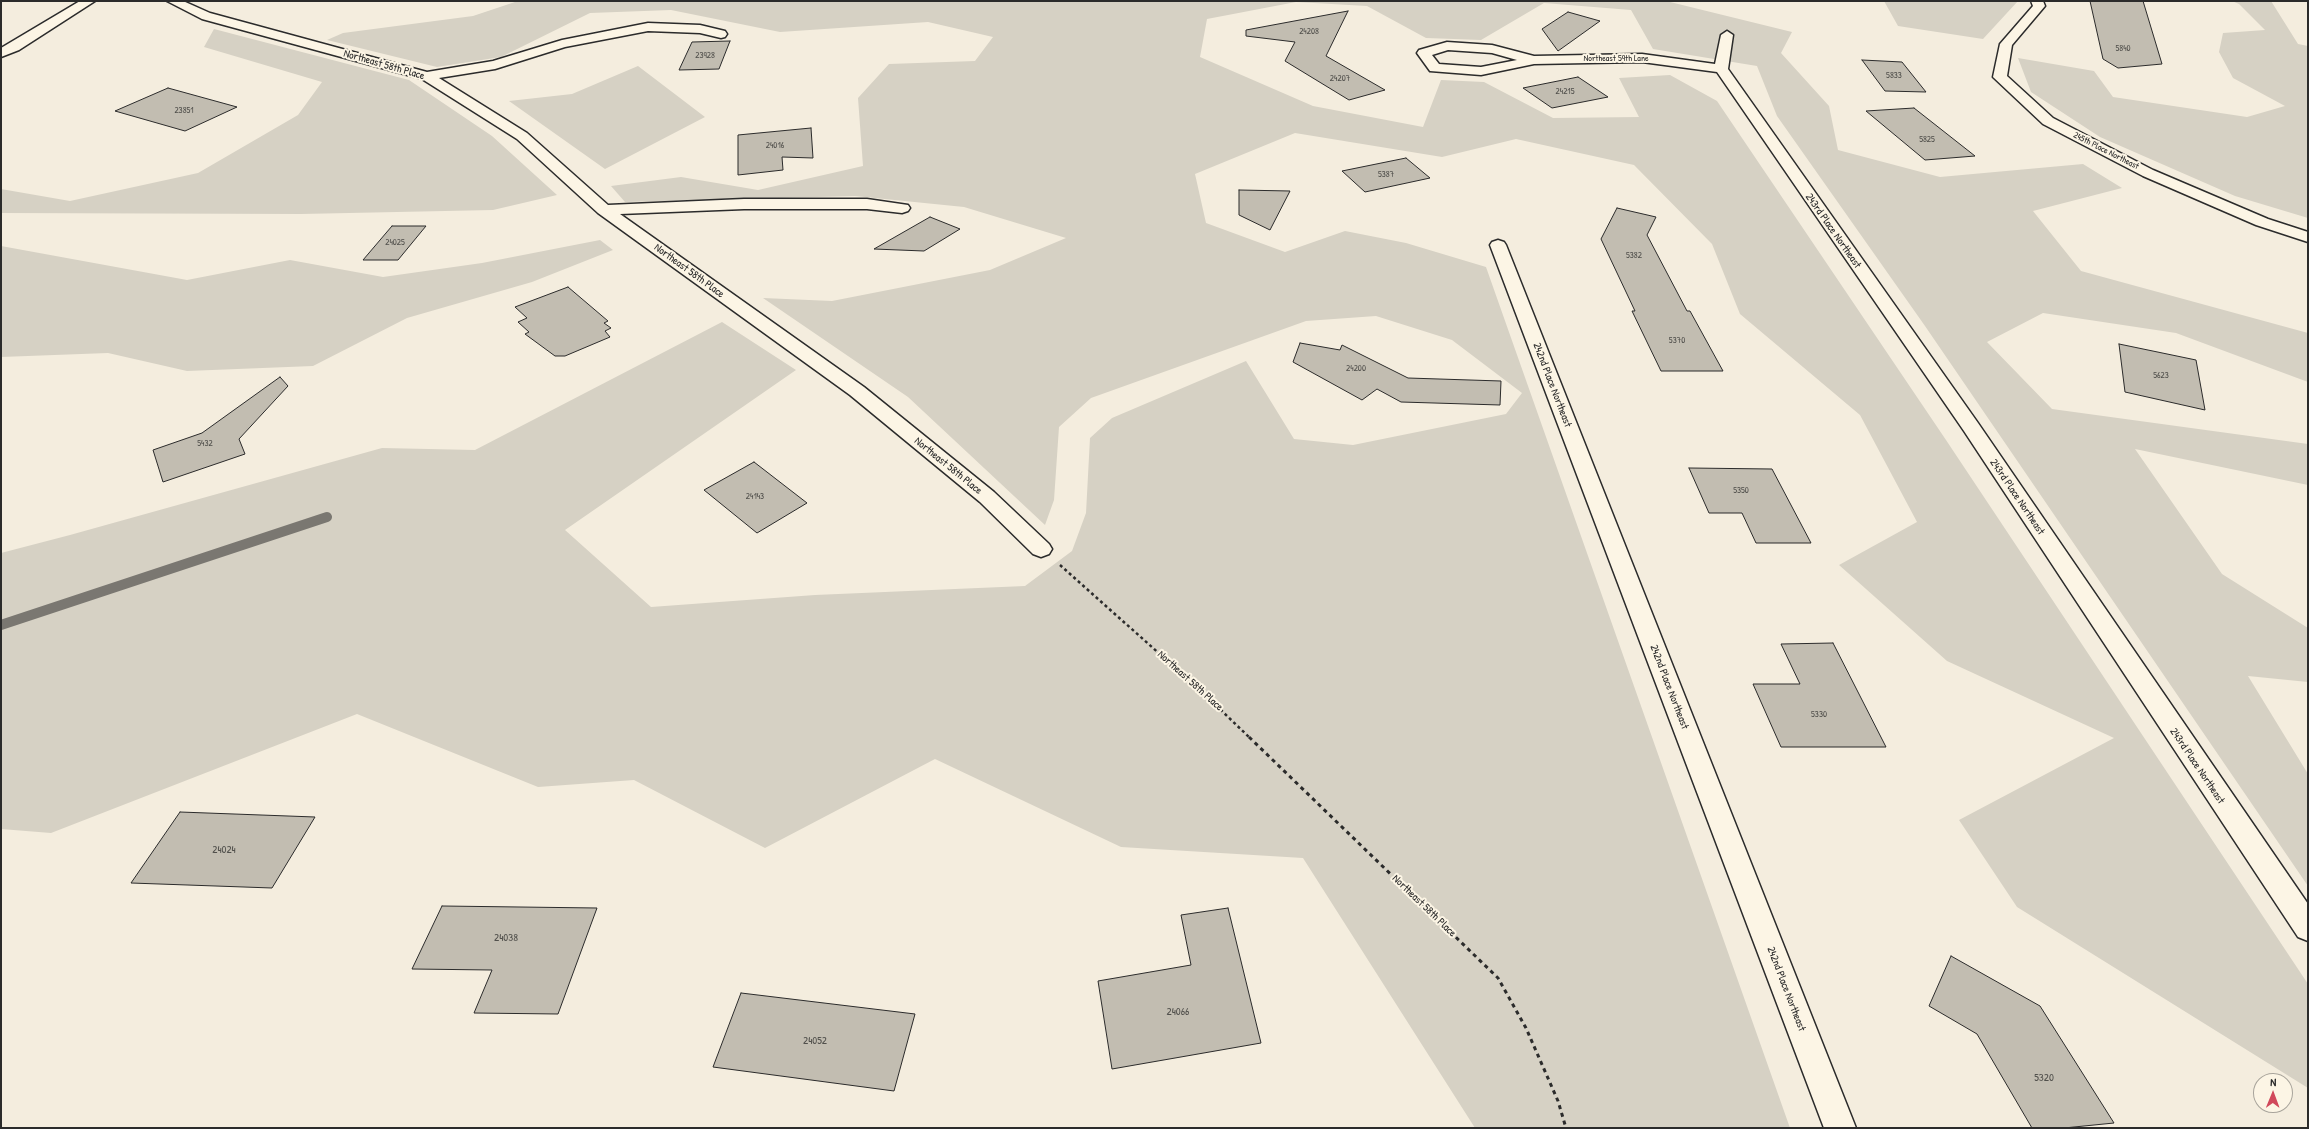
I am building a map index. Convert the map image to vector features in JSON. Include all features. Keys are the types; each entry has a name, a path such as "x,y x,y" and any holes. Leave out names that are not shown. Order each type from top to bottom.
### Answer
{"street":[{"path":"1,53 89,1"},
{"name":"Northeast 58th Place","path":"173,1 206,16 427,76 522,136 604,210 856,391 987,497 1041,549"},
{"name":"245th Place Northeast","path":"2037,1 2039,6 2006,44 2000,77 2048,121 2148,173 2262,222 2308,237"},
{"path":"427,76 495,65 562,44 648,27 700,29 722,34"},
{"path":"1721,69 1728,35"},
{"name":"Northeast 59th Lane","path":"1534,60 1492,49 1447,46 1424,53 1435,68 1480,72 1534,60 1642,58 1721,69"},
{"name":"243rd Place Northeast","path":"1721,69 1971,427 2308,928"},
{"path":"604,210 744,204 867,204 902,208"},
{"name":"242nd Place Northeast","path":"1498,246 1840,1128"}],"path":[{"name":"Northeast 58th Place","path":"1041,549 1200,690 1498,978 1526,1028 1558,1101 1566,1128"}],"shaded area":[{"path":"518,1 1666,1 1792,32 1781,53 1829,106 1838,150 1940,177 2083,164 2122,188 2033,211 2081,271 2308,333 2308,382 2176,333 2043,313 1987,342 2052,409 2308,444 2308,485 2135,449 2222,574 2308,628 2308,682 2248,676 2308,774 2308,886 1925,326 1777,116 1757,66 1653,49 1631,10 1544,3 1481,40 1426,38 1367,6 1296,2 1207,19 1200,57 1313,106 1423,127 1441,80 1484,82 1553,118 1639,117 1619,78 1670,75 1717,101 1946,440 2308,984 2308,1088 2293,1079 2293,1073 2284,1073 2017,907 1959,820 2114,738 1947,661 1839,565 1917,522 1860,415 1740,314 1712,244 1634,165 1516,139 1442,157 1295,133 1195,174 1206,223 1285,252 1345,231 1406,243 1486,267 1790,1128 1475,1128 1303,858 1121,847 935,759 765,848 634,780 538,787 357,714 51,833 1,829 1,553 382,448 475,450 722,322 796,370 565,530 651,607 815,595 1025,586 1072,551 1086,513 1090,438 1112,418 1246,361 1294,439 1353,445 1506,414 1522,393 1452,340 1376,316 1306,321 1091,398 1059,427 1054,500 1045,525 908,397 763,298 832,301 990,270 1066,238 964,207 855,196 625,202 611,186 681,177 758,190 863,166 858,98 889,64 975,61 993,37 928,22 780,32 671,10 590,13 501,57 437,67 327,40 343,33 473,16"},
{"path":"1884,1 2018,1 1983,39 1898,26"},
{"path":"2232,1 2271,1 2298,44 2308,46 2308,218 2235,196 2100,137 2031,92 2018,58 2094,71 2113,97 2247,117 2285,106 2233,78 2219,52 2223,33 2265,30 2239,4"},
{"path":"214,29 409,80 492,136 557,195 493,210 301,214 1,213 1,189 70,201 198,173 298,115 322,82 204,47"},
{"path":"638,66 705,117 605,169 509,101 572,94"},
{"path":"600,240 613,250 532,282 407,318 313,366 187,371 108,353 1,357 1,246 187,280 290,260 383,277 482,263"}],"building":[{"path":"2090,1 2143,1 2162,64 2118,68 2103,59"},
{"path":"1348,11 1326,56 1385,90 1349,100 1285,61 1295,42 1246,36 1246,30"},
{"path":"1568,12 1600,21 1558,51 1542,29"},
{"path":"730,41 719,69 679,70 692,42"},
{"path":"1862,60 1902,62 1926,92 1885,91"},
{"path":"1578,77 1608,97 1552,108 1523,88"},
{"path":"168,88 237,107 185,131 115,111"},
{"path":"1914,108 1975,156 1925,160 1866,111"},
{"path":"811,128 813,158 782,157 783,170 738,175 738,135"},
{"path":"1406,158 1430,178 1365,192 1342,171"},
{"path":"1239,190 1290,191 1270,230 1239,215"},
{"path":"1617,208 1656,217 1647,235 1687,311 1690,311 1723,371 1661,371 1632,311 1635,311 1601,239"},
{"path":"930,217 960,229 924,251 874,249"},
{"path":"392,226 426,226 398,260 363,260"},
{"path":"568,287 608,321 604,323 611,328 605,331 610,337 565,356 555,356 525,334 529,332 518,322 527,318 515,307"},
{"path":"1300,343 1340,350 1342,345 1408,378 1501,381 1500,405 1401,402 1377,389 1362,400 1293,362"},
{"path":"2119,344 2196,360 2205,410 2125,392"},
{"path":"280,377 288,386 239,439 245,454 163,482 153,450 202,433"},
{"path":"754,462 807,503 757,533 704,490"},
{"path":"1689,468 1772,469 1811,543 1756,543 1742,513 1709,513"},
{"path":"1833,643 1886,747 1781,747 1753,684 1800,684 1781,644"},
{"path":"180,812 315,817 272,888 131,883"},
{"path":"442,906 597,908 558,1014 474,1013 492,970 412,969"},
{"path":"1228,908 1261,1043 1112,1069 1098,981 1191,965 1181,915"},
{"path":"1951,956 2040,1006 2114,1123 2064,1128 2032,1128 1977,1034 1929,1006"},
{"path":"741,993 915,1014 894,1091 713,1067"}],"waterway":[{"path":"1,625 327,517"}]}
